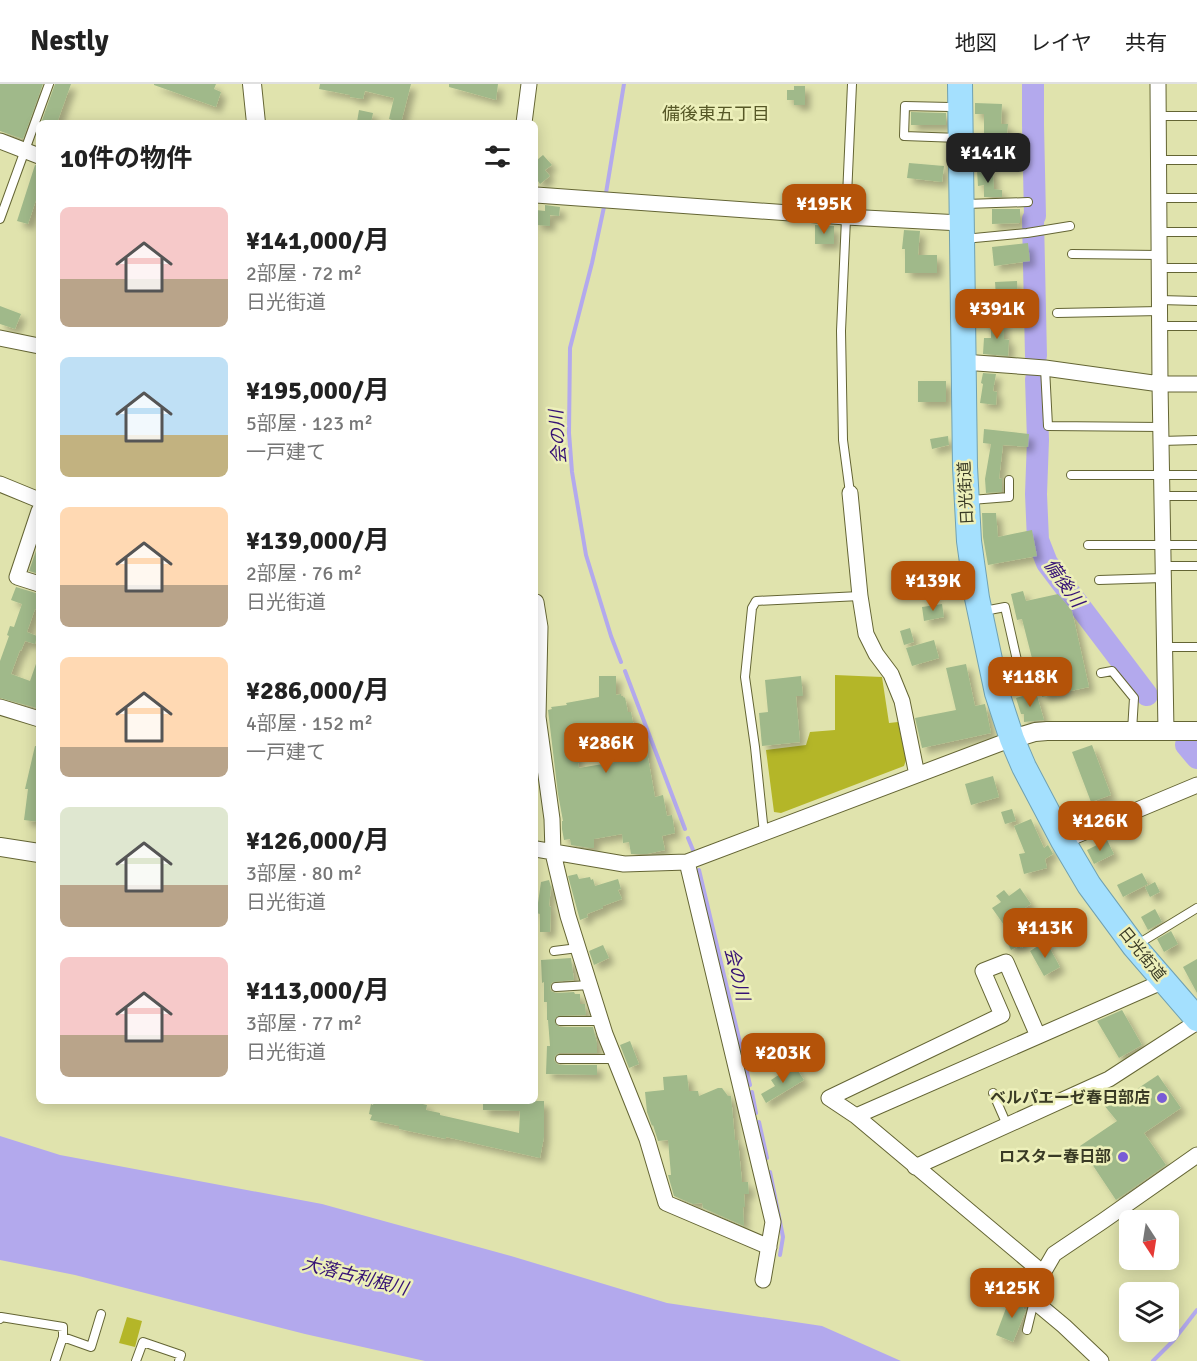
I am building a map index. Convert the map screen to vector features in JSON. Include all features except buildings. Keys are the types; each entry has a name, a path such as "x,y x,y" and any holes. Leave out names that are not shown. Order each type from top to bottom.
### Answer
{"highway":[{"name":"日光街道","path":"960,84 966,500 969,541 980,612 997,693 1024,767 1089,885 1134,946 1197,1020"}],"street":[{"path":"252,84 256,120"},
{"path":"525,120 529,84"},
{"path":"1158,84 1166,731"},
{"path":"0,141 32,153"},
{"path":"538,195 846,217 961,222"},
{"path":"0,338 36,345"},
{"path":"963,362 1045,368 1160,384 1197,384"},
{"path":"0,484 36,499"},
{"path":"850,493 866,634 876,654 891,674 902,701 917,775"},
{"path":"36,520 17,577 36,583"},
{"path":"538,614 540,627 538,660"},
{"path":"0,707 36,718"},
{"path":"538,724 552,819 553,853 568,916 601,1021 647,1139 666,1203 769,1247"},
{"path":"538,849 624,864 694,860 1035,732 1197,731"},
{"path":"1063,841 1197,785"},
{"path":"0,847 36,853"},
{"path":"694,860 694,895 773,1222 763,1280"},
{"path":"1002,1015 983,971 1006,962 1038,1036"},
{"path":"856,1116 1164,981"},
{"path":"1025,1006 829,1098 856,1116 1043,1273"},
{"path":"915,1167 1109,1079 1197,1020"},
{"path":"1101,1361 1040,1306 1036,1292 1043,1273 1054,1254 1197,1155"}],"lane":[{"path":"40,120 49,84"},
{"path":"850,493 843,440 841,331 852,84"},
{"path":"950,106 905,106 904,135 960,138"},
{"path":"1159,116 1197,116"},
{"path":"0,219 32,153 36,137"},
{"path":"1159,160 1197,160"},
{"path":"960,164 1015,164"},
{"path":"1159,198 1197,198"},
{"path":"961,222 1028,202"},
{"path":"961,222 1027,233 1070,226"},
{"path":"1159,232 1197,232"},
{"path":"1072,254 1197,268"},
{"path":"1057,313 1160,312 1197,301"},
{"path":"1160,312 1197,326"},
{"path":"1045,368 1048,426 1161,434 1197,440"},
{"path":"1071,475 1197,475"},
{"path":"966,500 1009,497 1009,480"},
{"path":"1162,496 1197,496"},
{"path":"1088,545 1197,545"},
{"path":"1099,580 1197,566"},
{"path":"764,832 745,677 752,608 756,601 860,596"},
{"path":"980,612 1005,607 1023,687 1036,684"},
{"path":"1165,647 1197,647"},
{"path":"1101,673 1112,671 1134,698 1132,732"},
{"path":"1134,946 1197,908"},
{"path":"554,951 578,948"},
{"path":"556,987 590,985"},
{"path":"560,1021 601,1021"},
{"path":"560,1059 614,1059"},
{"path":"993,1093 1007,1125"},
{"path":"1027,1330 1036,1292"},
{"path":"63,1337 91,1347 101,1314"},
{"path":"0,1319 1,1317 63,1328 63,1337 56,1361"},
{"path":"136,1361 143,1342 181,1355 179,1361"}],"shaded area":[{"path":"835,675 882,677 889,723 898,722 906,760 904,766 781,813 774,812 766,750 806,745 810,732 835,730"},
{"path":"127,1317 142,1321 135,1347 119,1343"}],"water":[{"name":"大落古利根川","path":"0,1136 60,1155 322,1204 511,1256 667,1303 822,1326 901,1361 425,1361 305,1334 75,1275 0,1260"}],"waterway":[{"name":"会の川","path":"606,193 624,84"},
{"name":"備後川","path":"1033,84 1036,356"},
{"name":"会の川","path":"604,207 570,348 569,433 572,472 586,555 621,662"},
{"name":"備後川","path":"1036,379 1038,540 1047,563 1147,695"},
{"name":"会の川","path":"625,671 685,829"},
{"name":"備後川","path":"1186,745 1197,758"},
{"name":"会の川","path":"688,838 693,850"},
{"name":"会の川","path":"699,870 750,1085"},
{"name":"会の川","path":"752,1092 756,1113"},
{"name":"会の川","path":"759,1122 767,1158"},
{"name":"会の川","path":"770,1172 783,1237 780,1255"},
{"path":"1153,1361 1173,1341 1197,1310"}],"place":[{"name":"ベルパエーゼ春日部店","path":"1162,1098"},
{"name":"ロスター春日部","path":"1123,1157"}],"district":[{"name":"備後東五丁目","path":"716,114"}]}
